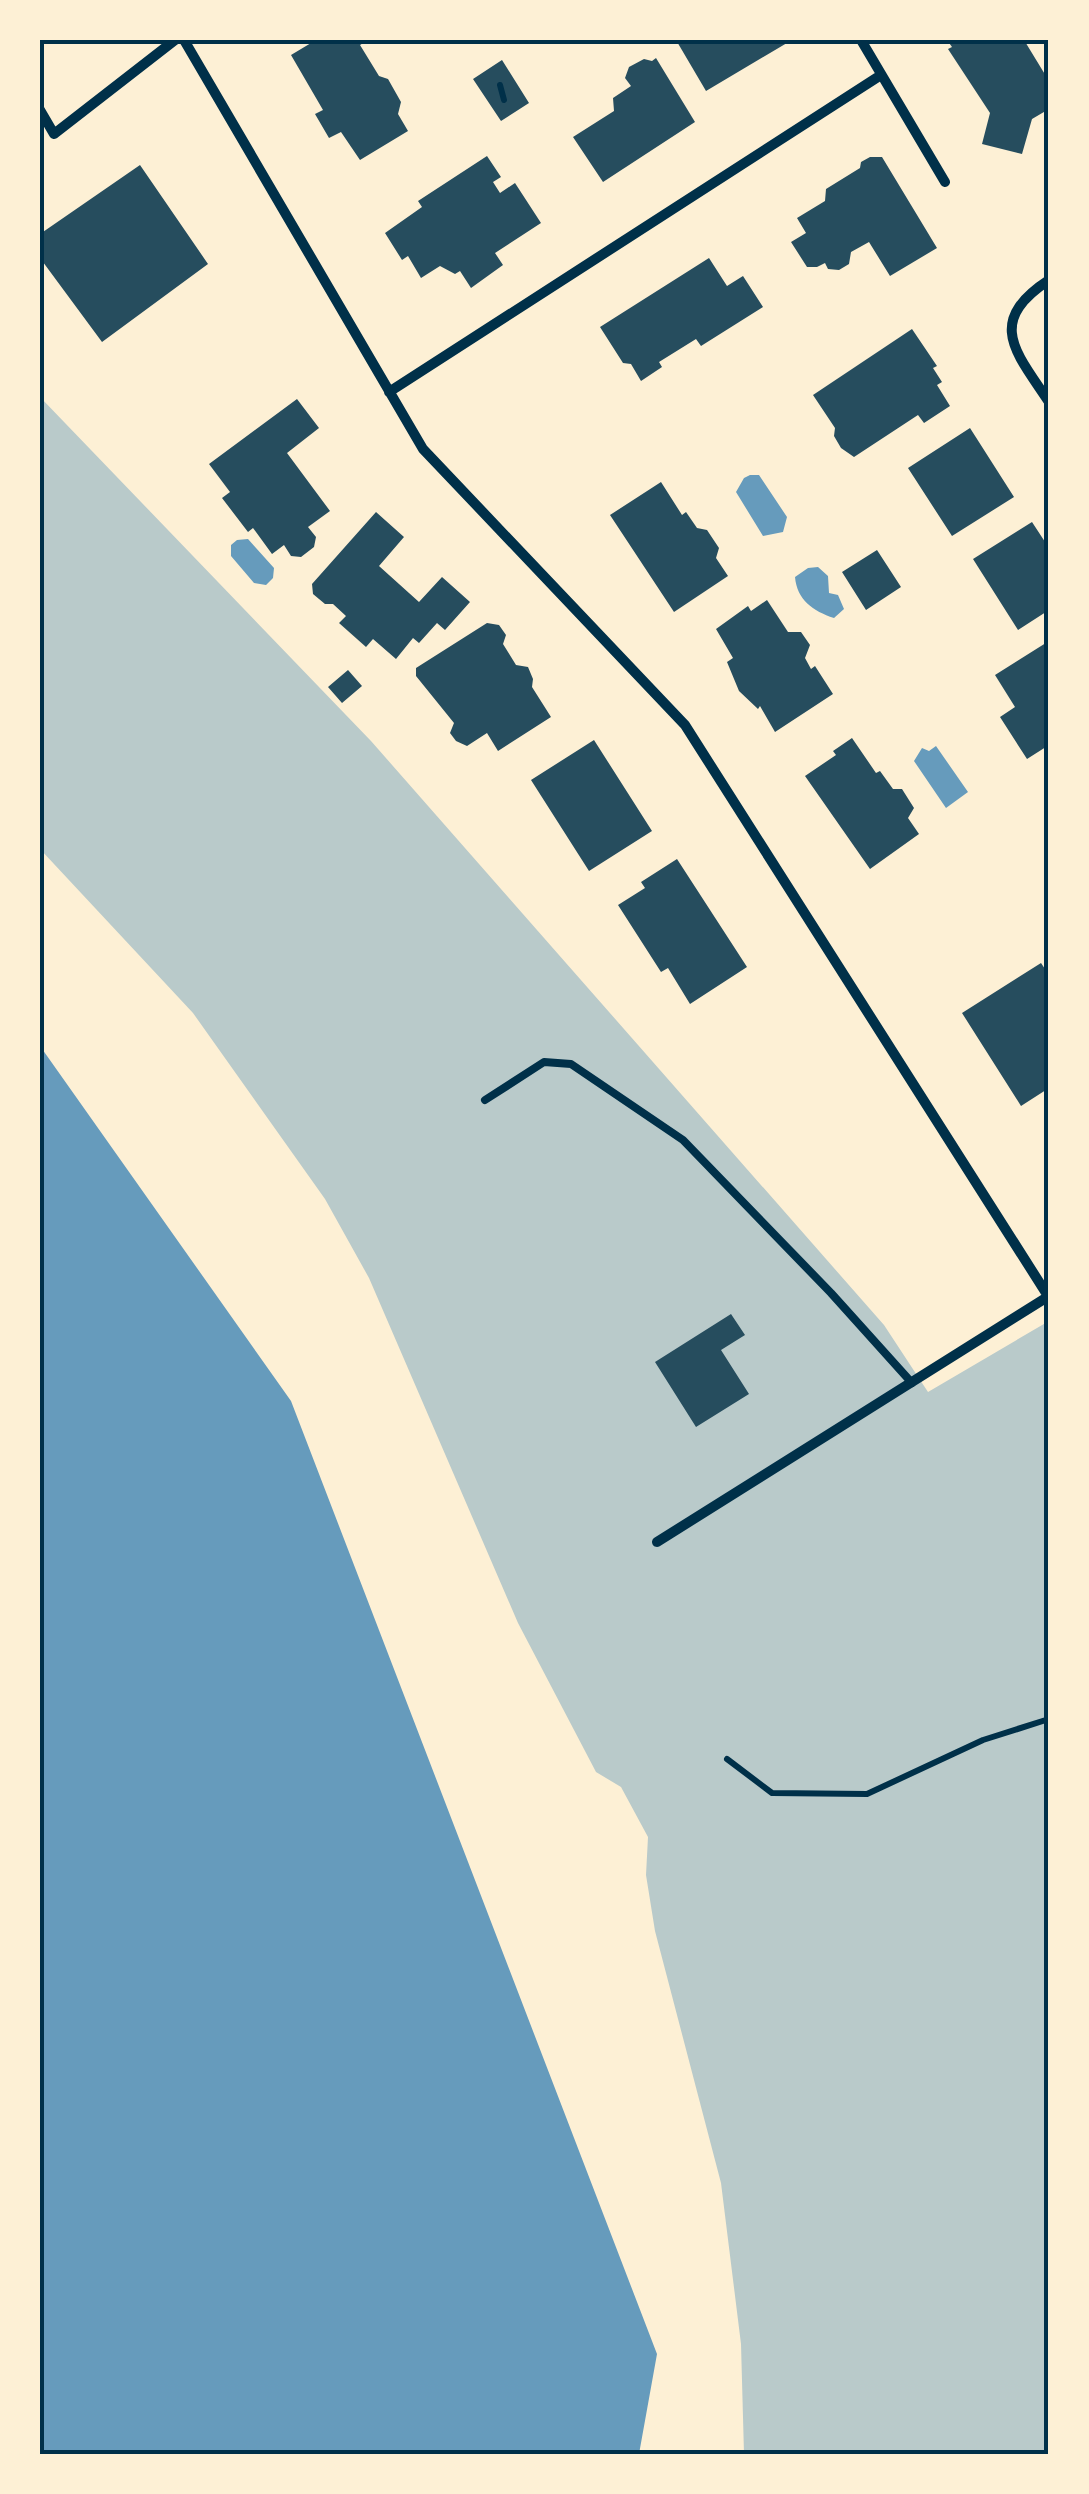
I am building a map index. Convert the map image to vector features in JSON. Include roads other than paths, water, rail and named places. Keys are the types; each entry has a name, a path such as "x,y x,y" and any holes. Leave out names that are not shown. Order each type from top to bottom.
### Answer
{"street":[{"path":"40,110 54,134 175,40"},
{"path":"184,40 423,449 685,725 1048,1296 657,1542"},
{"path":"861,40 944,182"},
{"path":"389,392 881,75"},
{"path":"1049,280 1028,294 1011,318 1011,344 1049,402"}],"lane":[{"path":"485,1100 544,1062 572,1064 683,1140 831,1292 912,1382"}],"water":[{"path":"750,475 759,475 787,517 783,532 763,536 736,492"},
{"path":"248,539 274,568 273,578 266,585 254,583 231,556 231,545"},
{"path":"818,567 828,576 829,593 838,595 844,609 834,618 807,604 796,585 795,577 808,568"},
{"path":"936,746 968,792 946,808 914,761 922,748 929,751"},
{"path":"40,1046 291,1401 657,2354 639,2454 40,2454"}]}
